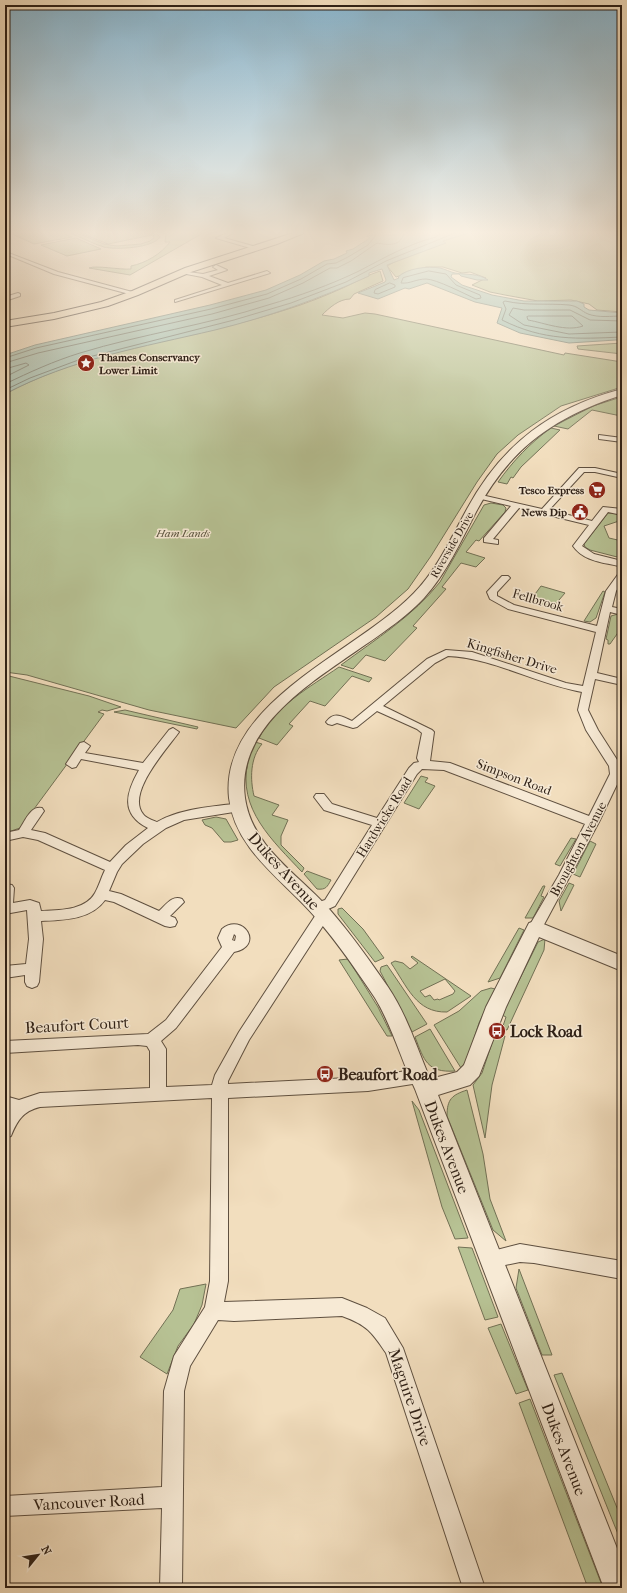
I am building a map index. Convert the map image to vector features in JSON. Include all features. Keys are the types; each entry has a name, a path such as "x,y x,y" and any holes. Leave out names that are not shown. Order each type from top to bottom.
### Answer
{"main road":[{"path":"6,323 63,314 85,307"}],"street":[{"name":"Riverside Drive","path":"248,740 284,699 331,663 376,633 405,610 418,596 440,568 480,496 508,456 544,425 580,406 622,392"},
{"path":"602,436 622,439"},
{"path":"544,512 582,470 595,470 622,476"},
{"path":"480,496 594,524"},
{"path":"495,542 487,540 517,505"},
{"path":"622,512 606,509 577,546 580,551 586,554 622,564"},
{"name":"Broughton Avenue","path":"422,1083 464,1079 472,1070 496,1007 535,928 616,774 619,766 585,717 584,710 587,690 601,630 608,609 611,591 622,576"},
{"name":"Fellbrook","path":"505,578 492,592 493,598 500,602 512,607 601,630"},
{"path":"608,609 622,612"},
{"name":"Kingfisher Drive","path":"332,722 335,718 353,725 431,661 446,654 468,654 564,686 587,690"},
{"path":"591,674 622,682"},
{"path":"375,706 394,716 421,727 428,732 424,758 426,764"},
{"path":"158,828 138,816 135,810 133,793 147,768 173,732"},
{"name":"Dukes Avenue","path":"248,740 238,771 237,796 245,827 256,844 321,911 382,994 403,1035 618,1588"},
{"path":"78,755 104,761 129,763 147,768"},
{"name":"Simpson Road","path":"426,764 446,766 592,822"},
{"name":"Hardwicke Road","path":"213,1310 219,1281 218,1200 220,1080 244,1036 321,911 330,903 413,771 418,766 426,764"},
{"path":"320,797 328,807 379,823"},
{"path":"34,917 81,911 94,905 101,895 112,868 120,858 158,828 177,817 240,807"},
{"path":"23,833 38,811"},
{"path":"6,837 23,833 41,836 112,868"},
{"path":"5,972 32,976 36,939 34,907 30,905 6,909 7,888"},
{"path":"101,895 116,897 166,920 177,902"},
{"path":"535,928 622,964"},
{"path":"158,1093 158,1049 151,1040 171,1024 232,945"},
{"name":"Beaufort Court","path":"5,1047 138,1039 151,1040"},
{"path":"5,1131 12,1106 40,1100 158,1093 219,1092 368,1084 422,1083"},
{"path":"490,1259 520,1253 534,1254 622,1270"},
{"name":"Maguire Drive","path":"213,1310 234,1312 342,1307 361,1314 378,1324 394,1348 474,1588"},
{"path":"171,1588 174,1392 181,1363 213,1310"},
{"name":"Vancouver Road","path":"5,1506 172,1497"}],"green space":[{"name":"Ham Lands","path":"331,307 322,315 343,318 365,313 375,314 564,355 565,353 622,362 622,387 561,406 518,435 497,454 477,482 431,556 408,589 376,617 274,687 236,728 149,710 27,675 5,672 5,394 38,378 72,365 292,308"},
{"path":"593,307 622,307 622,312 597,310"},
{"path":"622,343 622,354 578,349 577,346"},
{"path":"618,398 622,399 621,416 592,410 568,429 554,426 593,406"},
{"path":"551,428 560,430 521,467 513,478 511,477 507,484 498,482 522,453"},
{"path":"491,503 503,505 506,508 505,512 479,541 476,540 466,552 485,558 476,567 461,563 442,587 446,589 413,626 417,628 385,661 366,655 353,669 341,665 394,626 418,606 440,582 484,505"},
{"path":"608,513 622,514 622,520 604,526 609,538 622,541 621,558 590,550 585,547 584,544"},
{"path":"541,586 565,593 553,607 530,601"},
{"path":"603,591 605,592 596,618 590,622 584,621"},
{"path":"622,614 622,627 610,644 608,644 608,640 606,639 611,616"},
{"path":"339,667 372,678 369,682 352,676 325,706 310,701 289,724 293,726 277,745 259,738 274,716 294,698"},
{"path":"5,675 89,696 121,707 98,712 104,714 20,828 5,833"},
{"path":"125,710 198,727 197,729 114,712"},
{"path":"255,742 262,744 253,762 252,783 254,796 279,805 272,815 288,820 281,836 281,845 304,868 302,872 269,836 253,809 248,795 246,779 250,754"},
{"path":"421,776 428,778 425,782 435,786 419,809 404,803"},
{"path":"216,817 226,819 238,840 224,842 212,828 205,825 202,820"},
{"path":"571,838 576,839 560,866 555,864"},
{"path":"590,841 596,844 580,877 573,874"},
{"path":"307,871 331,880 326,888 317,889 304,874"},
{"path":"569,883 574,885 561,911 559,901"},
{"path":"543,886 545,886 541,896 544,897 533,918 525,918"},
{"path":"342,908 363,929 384,958 375,962 338,914 338,909"},
{"path":"519,928 524,930 500,978 488,982"},
{"path":"545,939 544,950 507,1030 502,1029 506,1017 502,1015 538,942"},
{"path":"412,956 471,996 447,1012 427,1008 413,996 391,963 395,961 403,963 410,969 418,963 411,957","holes":["445,979 455,991 453,994 439,1000 434,1000 430,995 425,997 420,991"]},
{"path":"348,959 378,1007 392,1036 387,1036 339,960"},
{"path":"387,965 427,1024 412,1032 380,971 381,967"},
{"path":"491,988 495,989 479,1023 467,1060 461,1068 434,1025 459,1011 481,991"},
{"path":"430,1029 455,1071 438,1070 432,1067 424,1058 415,1037"},
{"path":"500,1034 505,1036 492,1085 485,1138 473,1085 482,1073 494,1037 499,1038"},
{"path":"467,1090 483,1154 490,1199 506,1241 493,1230 447,1116 448,1105 451,1098"},
{"path":"412,1101 419,1110 468,1238 455,1239 442,1207"},
{"path":"458,1247 472,1248 498,1317 485,1320"},
{"path":"519,1269 552,1355 542,1355 516,1288"},
{"path":"206,1284 202,1305 194,1324 178,1346 167,1374 140,1357 173,1310 180,1289"},
{"path":"501,1324 528,1390 516,1394 488,1328"},
{"path":"562,1373 622,1520 622,1532 618,1534 554,1375"},
{"path":"530,1399 603,1588 588,1588 519,1403"}],"water":[{"path":"200,307 292,307 235,325 134,348 81,363 30,382 5,394 5,355 35,345"},
{"path":"499,307 585,307 589,310 622,313 622,341 616,340 569,343 520,333 497,323 502,308"}],"place":[{"name":"Thames Conservancy Lower Limit","path":"86,363"},
{"name":"Tesco Express","path":"597,490"},
{"name":"News Dip","path":"580,512"},
{"name":"Lock Road","path":"497,1031"},
{"name":"Beaufort Road","path":"325,1074"}]}
